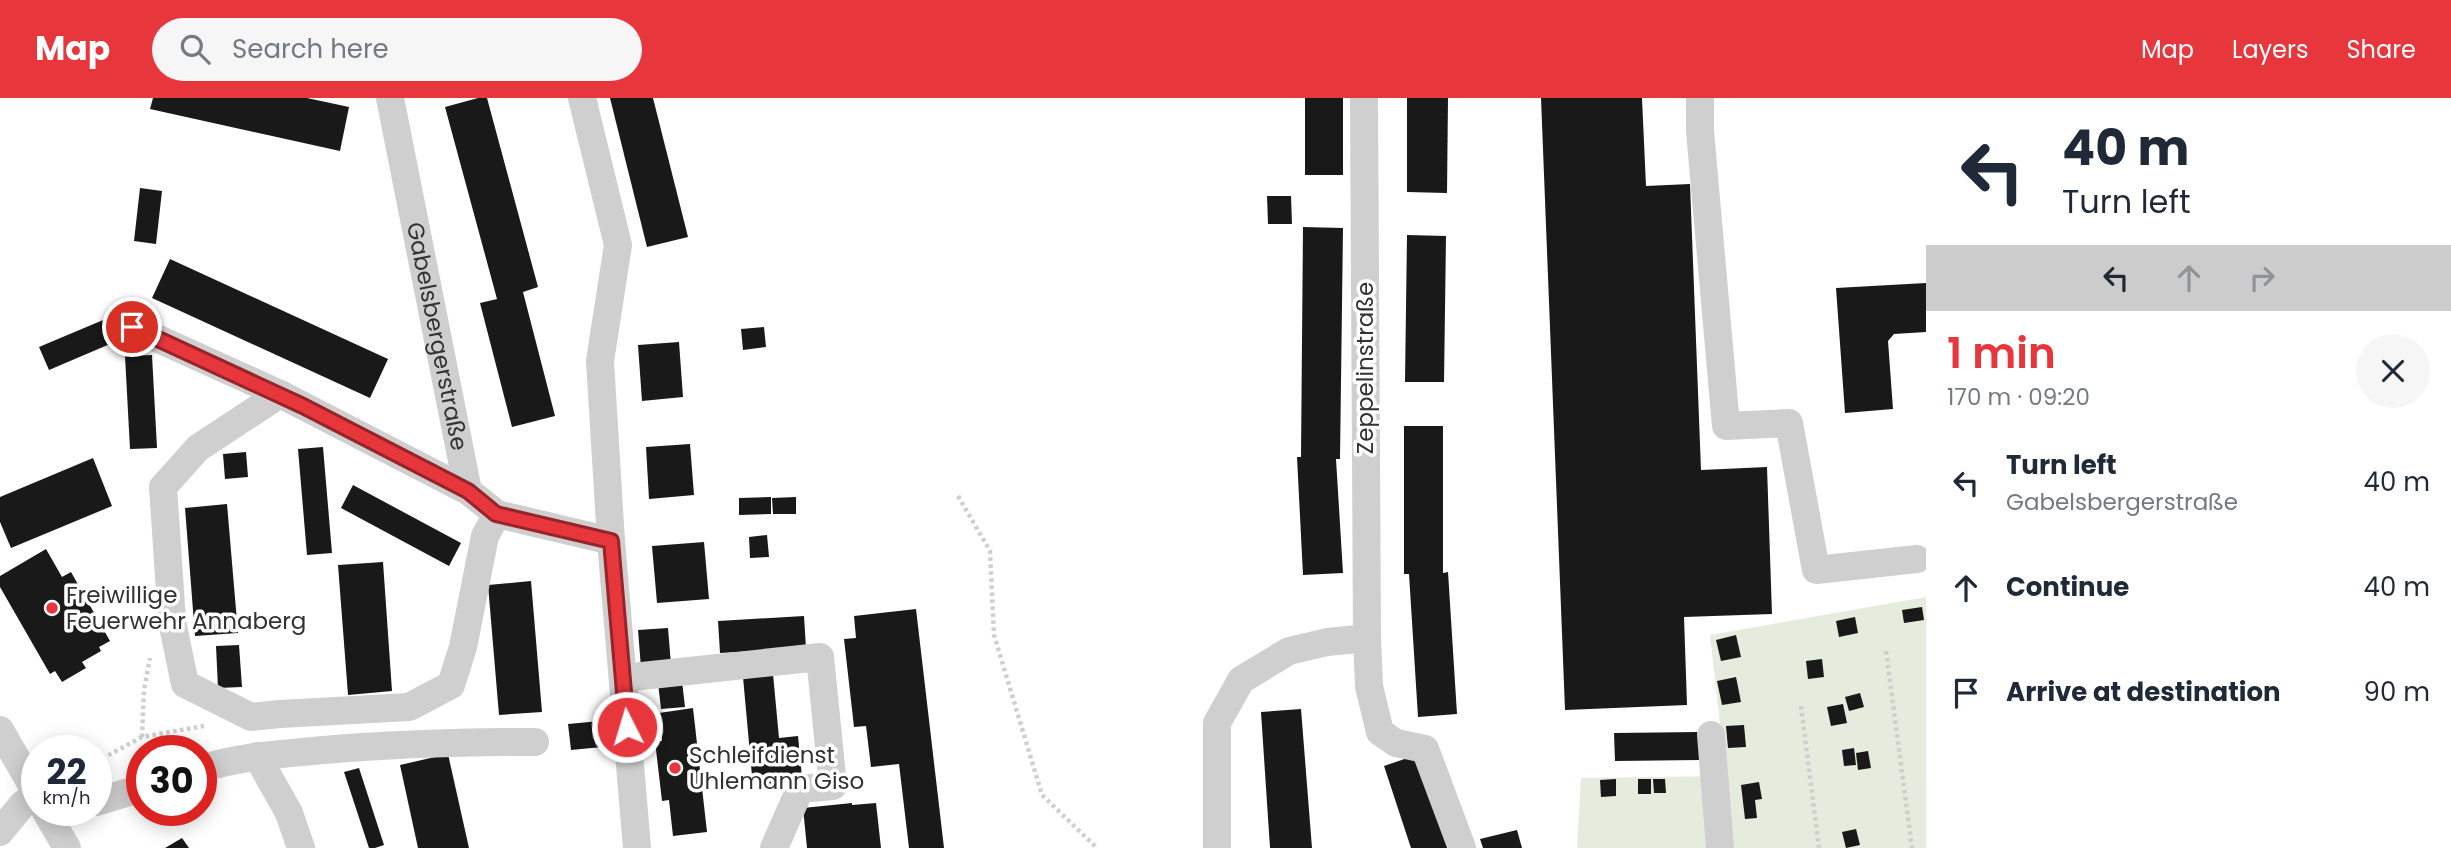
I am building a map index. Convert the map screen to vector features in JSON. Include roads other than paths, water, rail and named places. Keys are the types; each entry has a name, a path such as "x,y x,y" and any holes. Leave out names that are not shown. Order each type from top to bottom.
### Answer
{"street":[{"name":"Gabelsbergerstraße","path":"390,98 468,491"},
{"path":"582,98 618,245 600,361 611,541 638,848"},
{"name":"Zeppelinstraße","path":"1364,98 1369,686 1380,732 1396,743 1425,749 1462,848"},
{"path":"1700,98 1701,145 1726,426 1789,423 1816,569 1917,559"},
{"path":"132,327 280,394 468,491 496,514 611,541"},
{"path":"280,394 198,448 163,487 172,621 185,684 251,718 409,707 451,685 463,647 485,536 496,514"},
{"path":"1217,848 1217,723 1241,680 1289,651 1327,642 1367,638"},
{"path":"623,678 820,657 833,786 800,789 774,848"},
{"path":"0,730 21,764"},
{"path":"1711,735 1720,848"},
{"path":"217,765 257,756 390,746 535,742"},
{"path":"257,756 289,813 302,848"},
{"path":"0,832 21,807"},
{"path":"57,826 67,848"}],"place":[{"name":"Freiwillige Feuerwehr Annaberg","path":"52,608"},
{"name":"Schleifdienst Uhlemann Giso","path":"675,768"}]}
